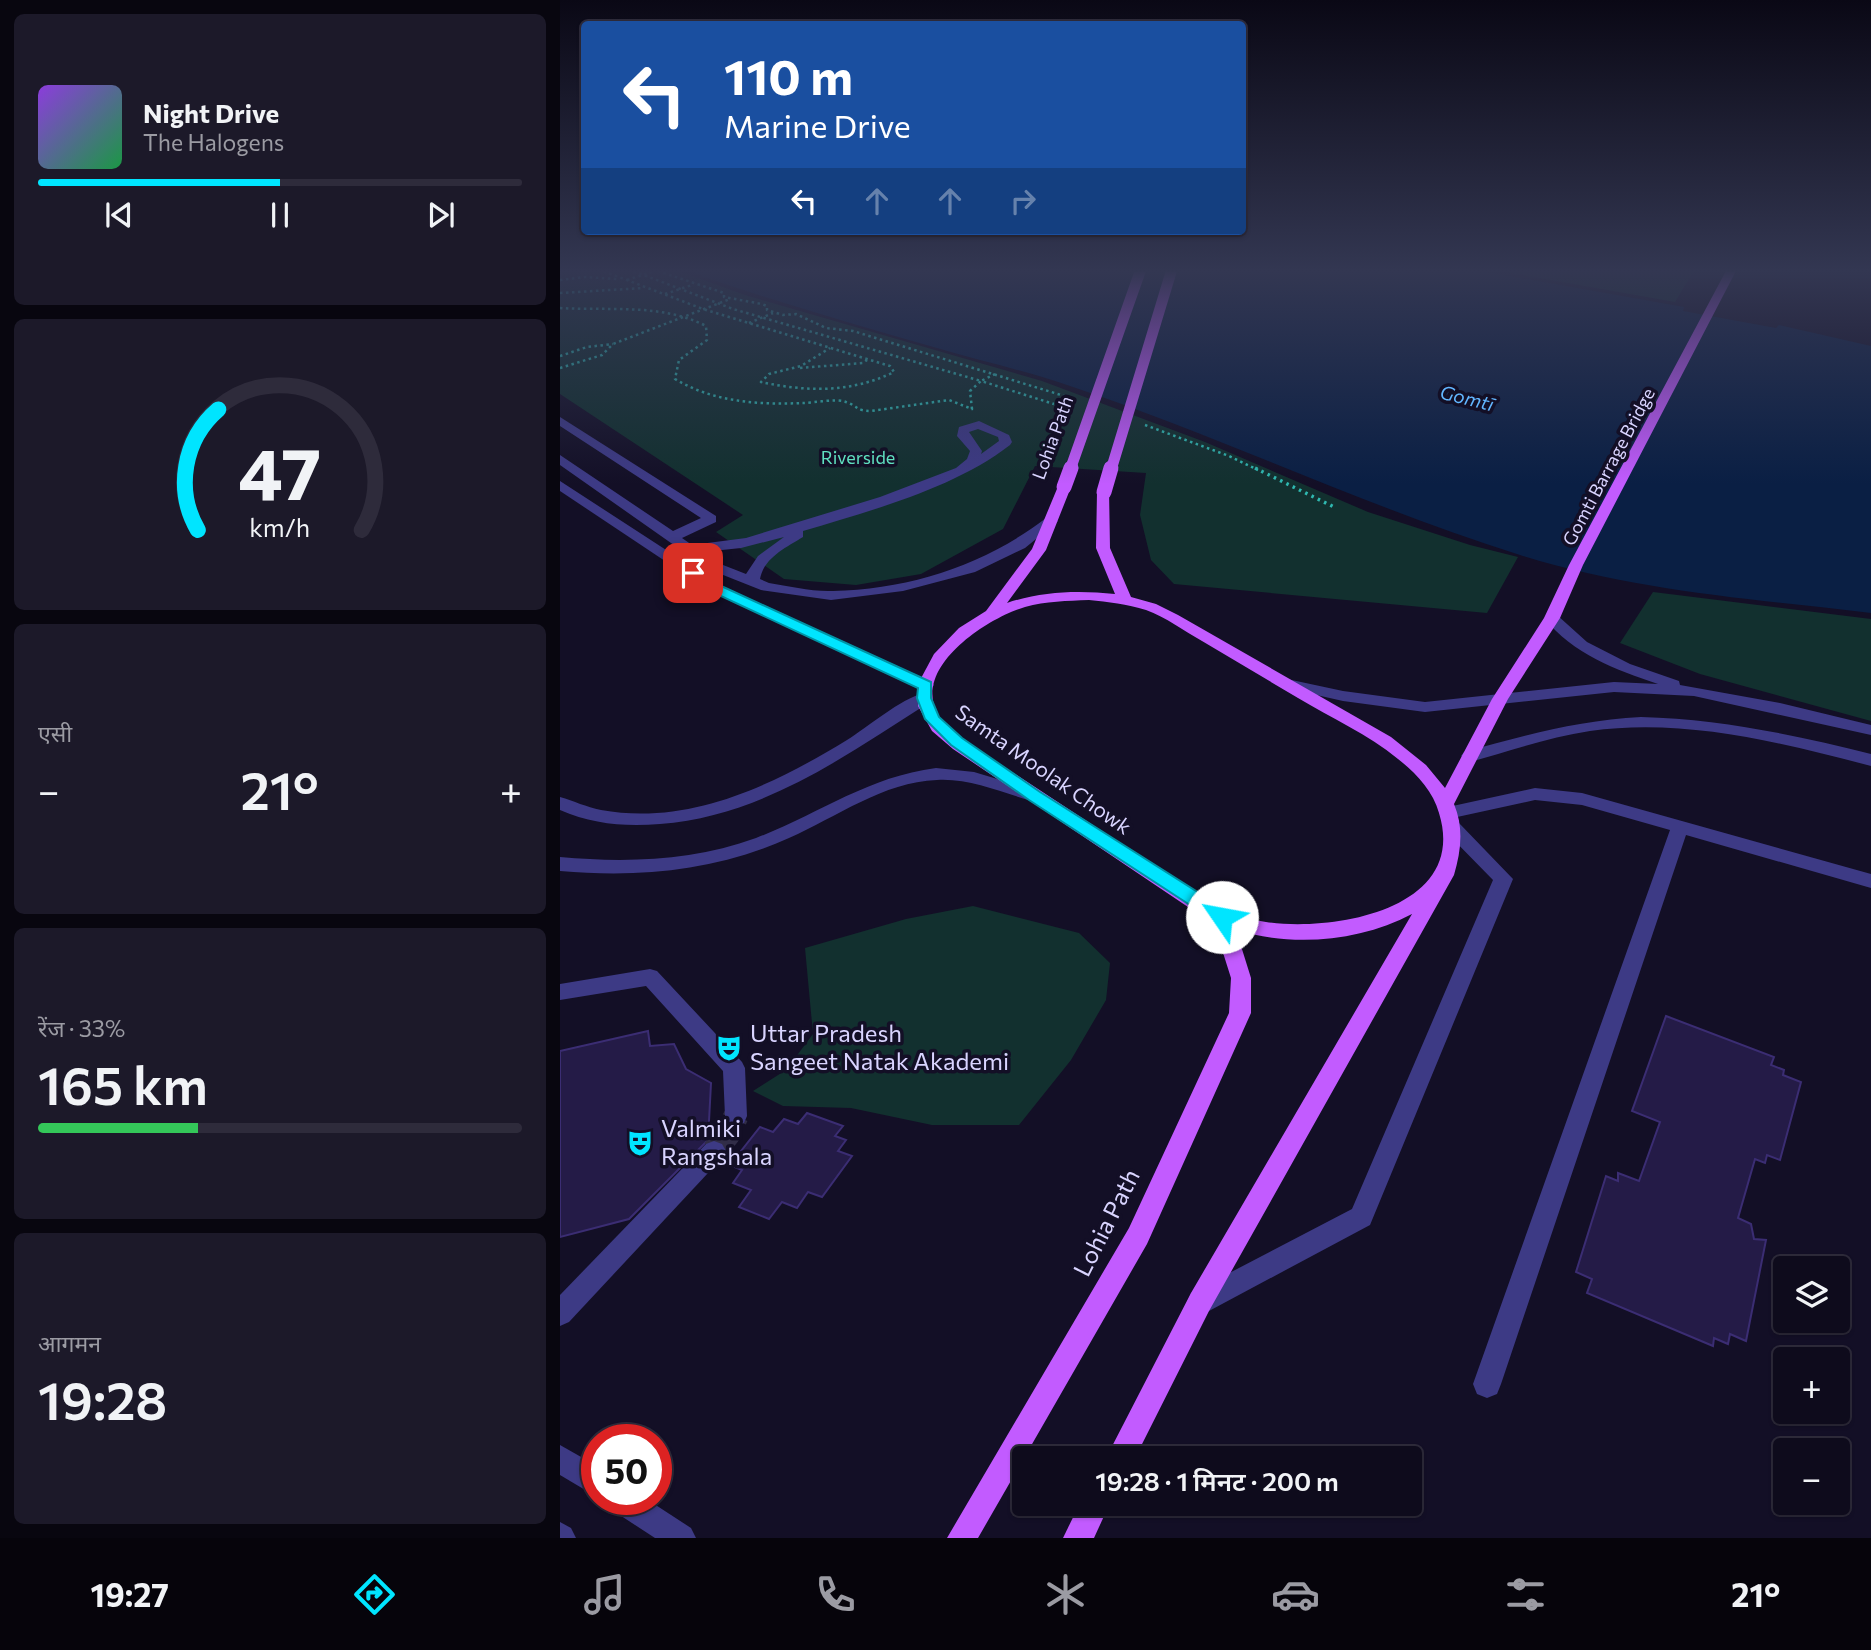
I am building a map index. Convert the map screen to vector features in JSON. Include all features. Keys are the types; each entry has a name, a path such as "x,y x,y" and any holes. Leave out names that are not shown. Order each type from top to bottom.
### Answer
{"main road":[{"name":"Lohia Path","path":"992,613 1039,550 1116,341"},
{"path":"1125,600 1103,548 1104,492 1150,341"},
{"name":"Gomti Barrage Bridge","path":"1448,815 1471,756 1500,699 1552,618 1576,565 1697,341"},
{"path":"925,692 945,650 963,632 992,613 1029,602 1068,597 1097,596 1125,600 1152,608 1175,620 1394,748 1415,765 1448,815 1451,857 1444,875 1200,1302 1126,1446"},
{"name":"Samta Moolak Chowk","path":"925,692 933,719 956,742 1222,917 1268,930 1314,930 1354,926 1390,917 1409,907 1427,894 1444,875"},
{"name":"Lohia Path","path":"962,1538 1138,1236 1240,1013 1241,978 1222,917"},
{"path":"1079,1538 1090,1516"}],"street":[{"path":"560,421 711,519 672,537"},
{"path":"560,459 713,566 766,587 831,596 903,587 970,569 1020,545 1051,521"},
{"path":"689,550 745,543 822,520 963,469"},
{"path":"560,485 715,588 925,692"},
{"path":"752,582 755,567 772,550 822,520"},
{"path":"1552,618 1581,645 1624,667 1693,691 1871,730"},
{"path":"1287,684 1343,696 1425,707 1614,687 1693,691"},
{"path":"560,803 595,815 621,820 677,818 735,804 787,783 925,692"},
{"path":"1471,756 1604,724 1680,722 1784,737 1871,760"},
{"path":"560,864 624,868 709,860 764,842 873,789 914,777 937,774 966,776 1035,796"},
{"path":"1200,1302 1361,1217 1503,879 1448,815 1535,794 1581,799 1871,881"},
{"path":"1487,1384 1680,827"},
{"path":"560,992 650,977 734,1068 736,1116"},
{"path":"560,1313 714,1151"},
{"path":"560,1459 581,1473"},
{"path":"645,1515 681,1538"}],"path":[{"path":"560,356 587,347 621,341"},
{"path":"706,341 679,360 675,379 713,397 787,404 846,402 858,411 949,400 972,409 970,391 995,374"},
{"path":"808,341 830,348 868,359 890,366 894,372 875,382 859,386 780,387 761,382 764,376 777,370 863,363 868,359"},
{"path":"843,341 1054,404"},
{"path":"885,341 1080,401"},
{"path":"560,368 602,355 613,344"},
{"path":"792,369 830,348"},
{"path":"1144,425 1229,456 1336,508"}],"green space":[{"name":"Riverside","path":"560,341 903,341 1042,381 1205,442 1368,512 1470,545 1518,557 1487,613 1174,584 1151,560 1140,515 1146,473 1035,466 1003,529 921,574 856,585 784,579 716,532 743,515 560,394"},
{"path":"1653,592 1871,619 1871,721 1700,674 1620,643"},
{"path":"973,906 1079,933 1110,963 1106,1000 1071,1060 1019,1125 932,1125 851,1108 783,1106 753,1091 786,1070 813,1034 805,948 906,919"}],"water":[{"name":"Gomtī","path":"912,341 1848,341 1871,346 1871,613 1650,585 1520,555 1407,516 1127,406 1070,386"}],"building":[{"path":"1666,1016 1774,1057 1771,1065 1784,1070 1783,1075 1801,1082 1780,1160 1767,1155 1765,1163 1755,1159 1738,1218 1751,1224 1754,1239 1766,1240 1746,1341 1730,1334 1728,1344 1714,1338 1713,1346 1587,1293 1592,1279 1576,1272 1606,1176 1618,1181 1618,1173 1639,1181 1660,1122 1632,1111"},
{"path":"648,1031 650,1046 674,1044 686,1069 711,1083 708,1140 629,1219 560,1237 560,1051"},
{"path":"807,1113 843,1126 835,1136 846,1140 838,1151 852,1156 822,1197 808,1192 797,1208 782,1202 769,1219 739,1207 751,1190 733,1183 742,1170 730,1165 760,1127 773,1132 784,1119 798,1124"}],"tunnel":[{"path":"714,1151 728,1134 736,1116"}],"place":[{"name":"Uttar Pradesh Sangeet Natak Akademi","path":"729,1048"},
{"name":"Valmiki Rangshala","path":"640,1143"}],"route":[{"path":"693,573 715,588 926,685 924,698 933,719 956,742 1222,917"}]}
